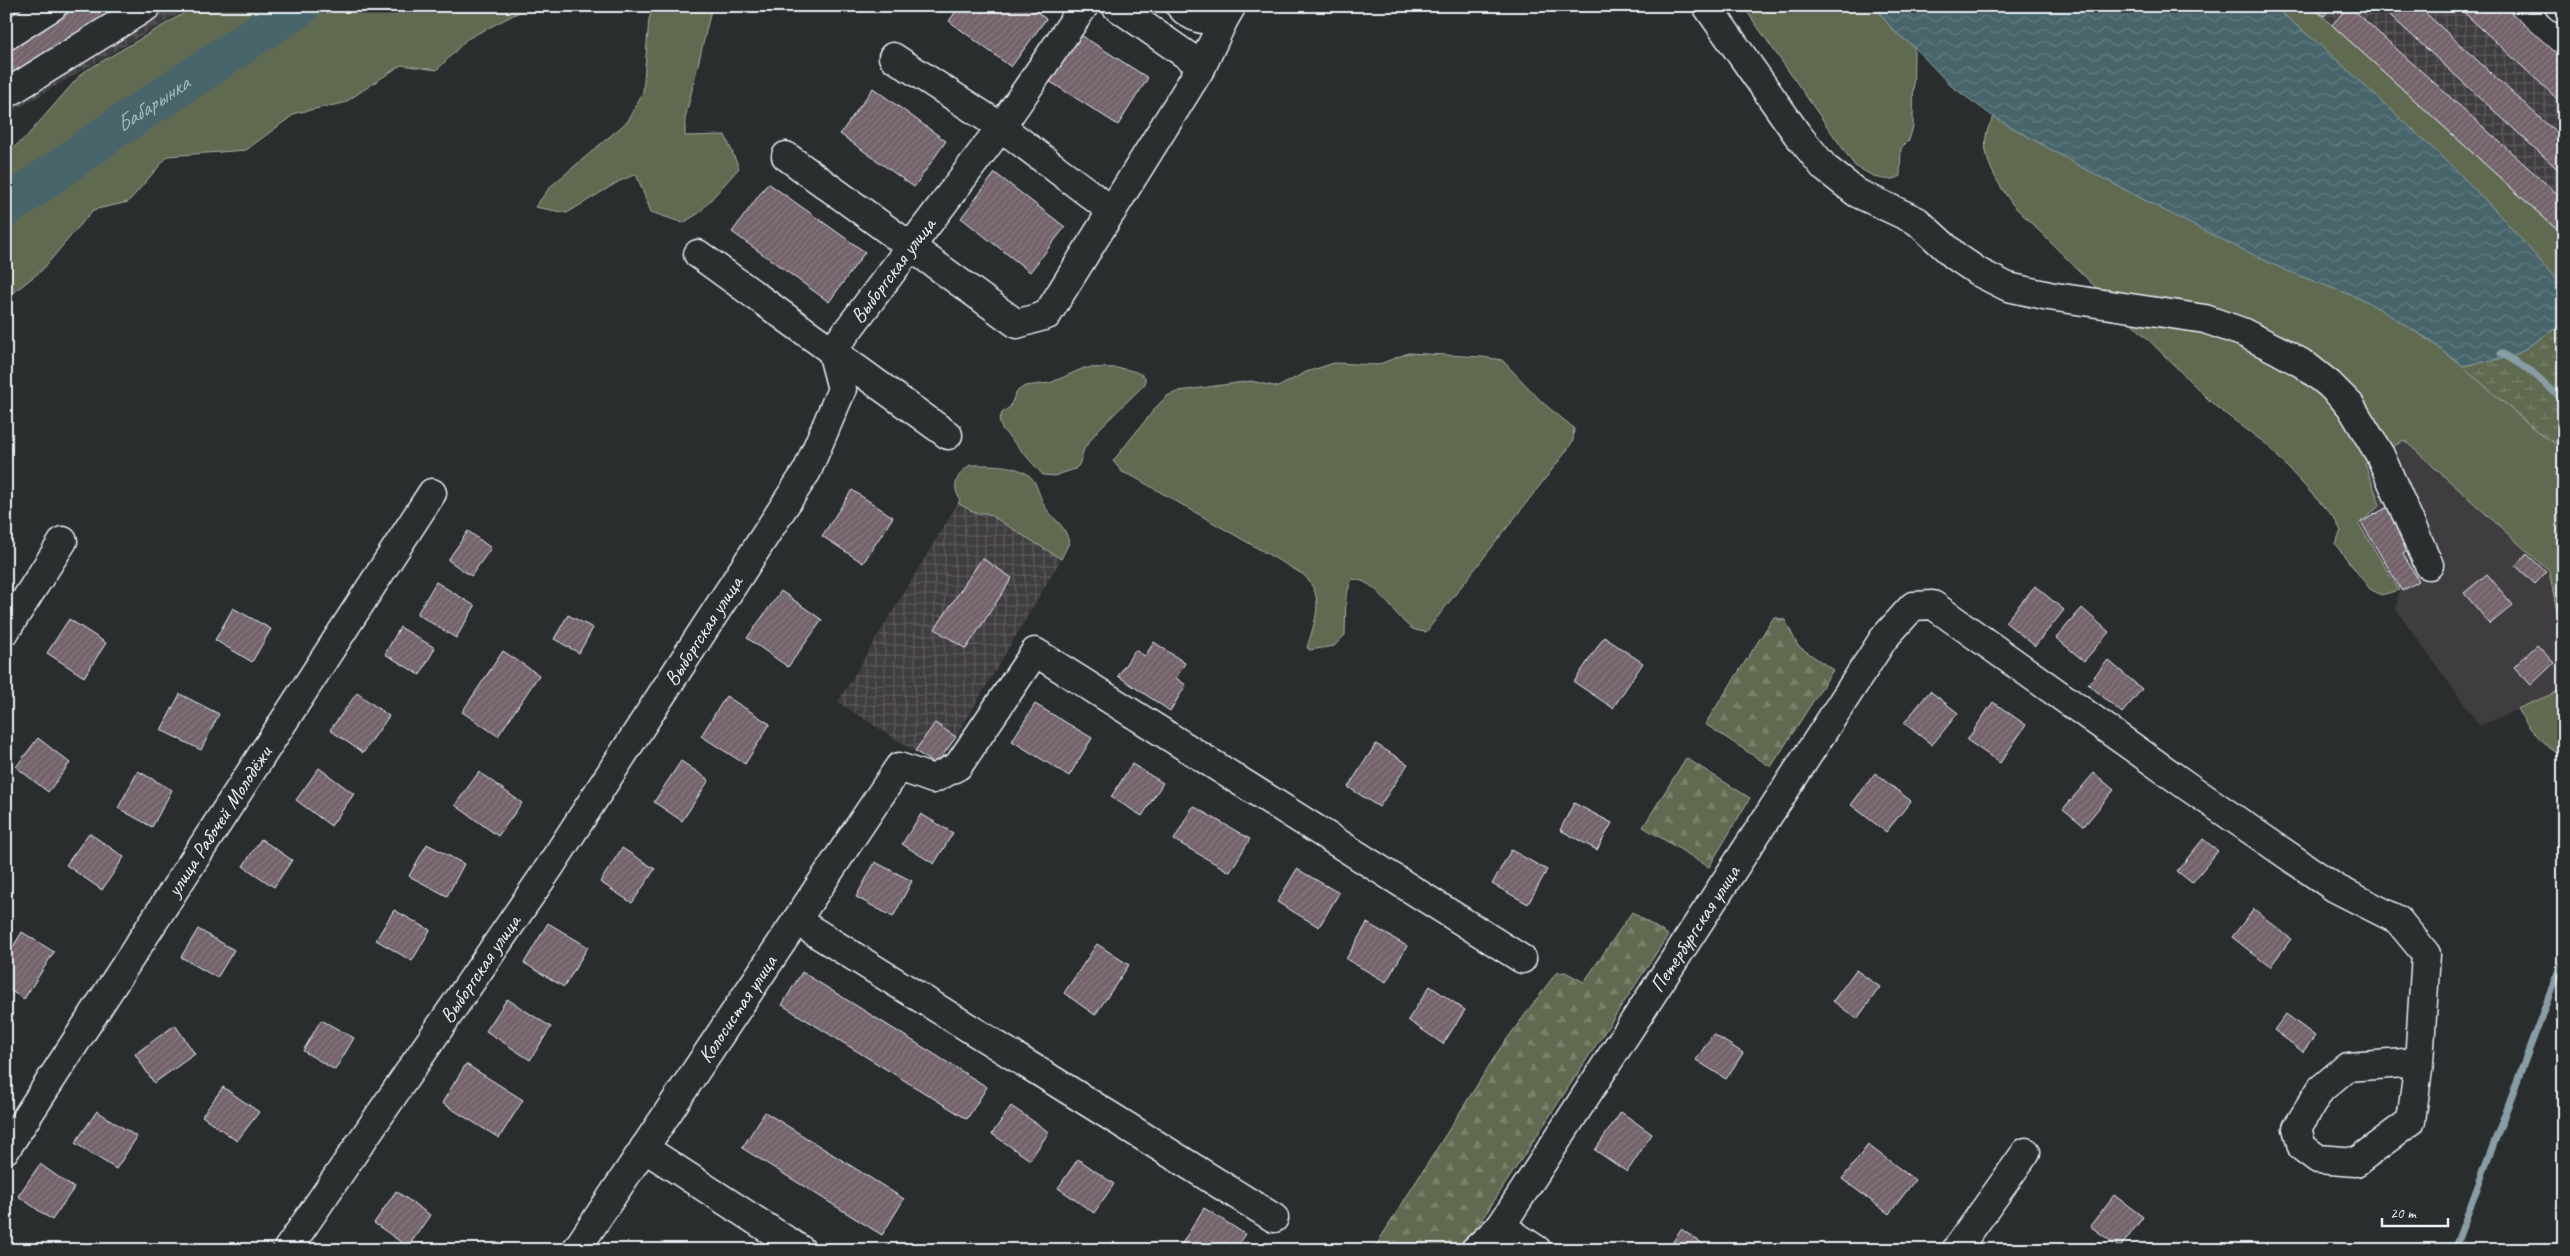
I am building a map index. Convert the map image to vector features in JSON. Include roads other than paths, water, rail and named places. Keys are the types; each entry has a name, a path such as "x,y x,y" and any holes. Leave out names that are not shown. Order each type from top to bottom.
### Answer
{"street":[{"path":"6,36 53,6"},
{"path":"6,94 147,6"},
{"name":"Выборгская улица","path":"287,1250 549,868 807,471 842,389 832,351 1001,127 1084,6"},
{"path":"1116,6 1202,66"},
{"path":"1180,6 1187,14 1202,20 1227,14"},
{"path":"1707,6 1797,134 1825,168 1857,193 1917,221 1955,256 1980,273 2008,287 2049,296 2205,319 2242,332 2278,350 2305,365 2330,384 2350,404 2380,455 2429,565"},
{"path":"2559,6 2564,10"},
{"path":"786,156 1017,324 1047,315 1202,66 1227,14"},
{"path":"893,57 1001,127 1112,211"},
{"path":"698,254 948,435"},
{"name":"улица Рабочей Молодёжи","path":"6,1150 432,492"},
{"path":"6,630 63,540"},
{"name":"Петербургская улица","path":"1475,1250 1501,1226 1884,638 1913,606 1934,605 2187,786 2335,888 2398,920 2426,954 2419,1062"},
{"name":"Колосистая улица","path":"576,1250 898,768 932,779 958,766 1035,652 1522,959"},
{"path":"797,921 1274,1218"},
{"path":"2419,1062 2411,1121 2356,1162 2318,1160 2302,1147 2297,1128 2321,1089 2347,1067 2419,1062"},
{"path":"644,1148 801,1250"},
{"path":"1956,1250 2026,1152"},
{"path":"1501,1226 1537,1250"}],"water":[{"path":"1874,6 2273,6 2326,50 2451,165 2497,212 2564,288 2564,323 2514,356 2462,366 2428,339 2366,301 2285,270 2202,230 2083,168 1994,117 1951,86 1914,47 1894,31"}],"waterway":[{"name":"Бабарынка","path":"6,207 115,129 300,6"},
{"path":"2501,353 2531,371 2564,401"},
{"path":"2454,1250 2564,956"}]}
